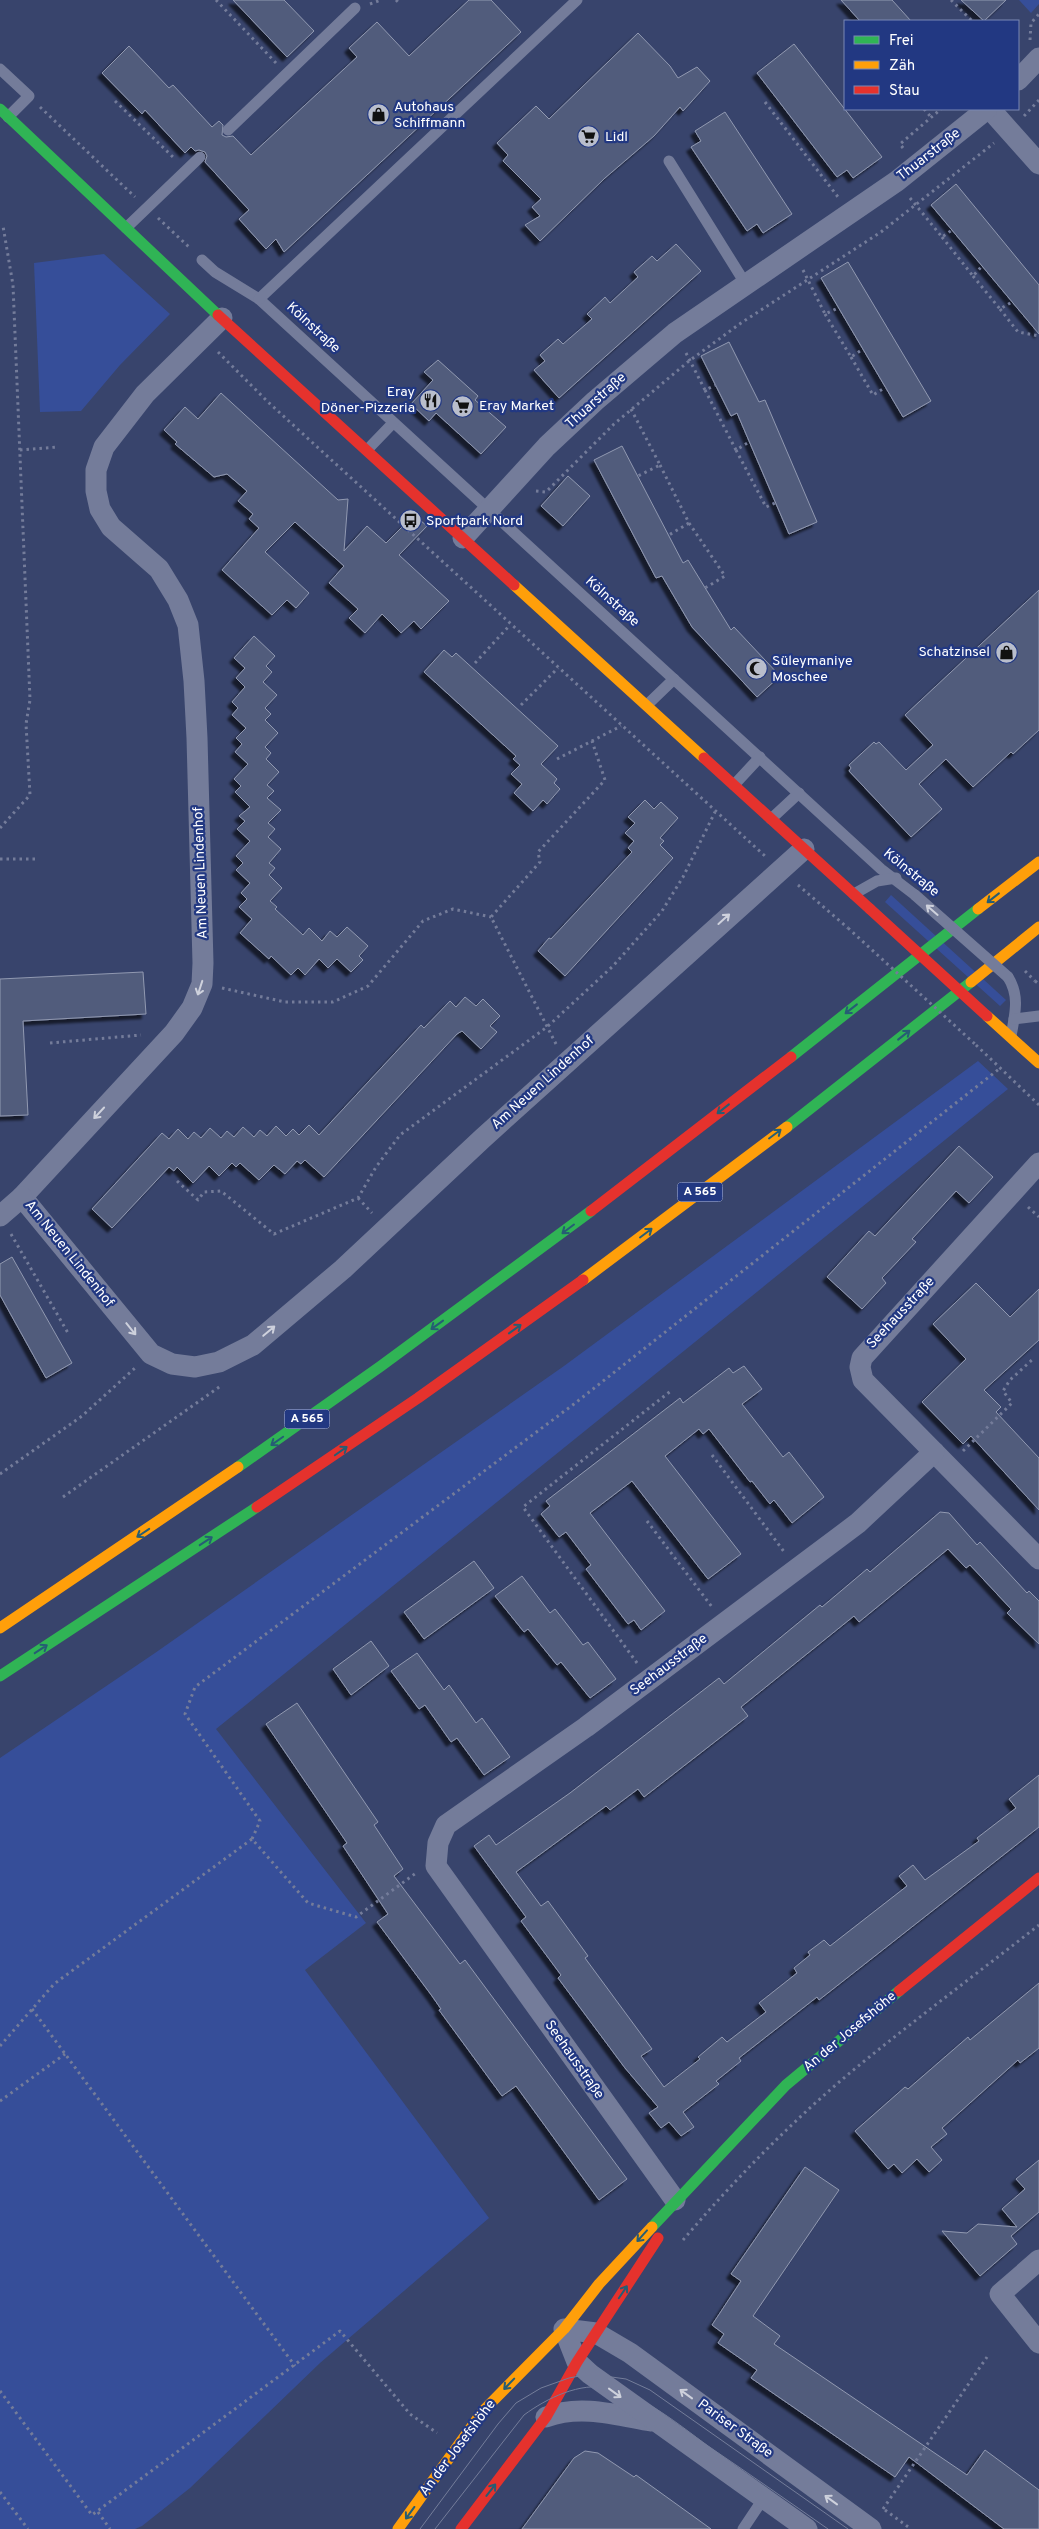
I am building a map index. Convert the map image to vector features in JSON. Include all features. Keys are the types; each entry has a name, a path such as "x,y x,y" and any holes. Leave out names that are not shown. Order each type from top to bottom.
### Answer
{"main road":[{"path":"4,113 222,318 1039,1063"},
{"name":"A 565","path":"0,1628 272,1444 484,1291 607,1199 1037,864"},
{"name":"A 565","path":"0,1676 306,1475 476,1358 645,1234 850,1077 1039,927"},
{"name":"An der Josefshöhe","path":"398,2529 483,2411 564,2329 599,2284 675,2200 786,2085 921,1972 1039,1878"},
{"name":"An der Josefshöhe","path":"461,2529 546,2418 577,2362 656,2243 675,2200"}],"street":[{"path":"1019,79 1039,58"},
{"name":"Thuarstraße","path":"463,538 547,446 588,407 675,333 897,181 987,110"},
{"name":"Thuarstraße","path":"989,110 1039,164"},
{"name":"Am Neuen Lindenhof","path":"222,318 145,394 104,447 96,470 96,491 100,509 111,527 158,569 178,600 188,625 195,690 203,940 202,984 192,1008 174,1032 22,1197 151,1354 172,1364 195,1367 219,1362 253,1345 343,1269 566,1063 804,849"},
{"name":"Seehausstraße","path":"675,2200 436,1866 438,1843 446,1825 649,1680 941,1459 863,1380 860,1367 862,1358 1039,1163"},
{"path":"0,1216 22,1197"},
{"path":"941,1459 1039,1559"},
{"path":"1039,2260 1000,2294 1039,2343"},
{"path":"596,2333 564,2329 577,2362 595,2378 655,2422 807,2529"},
{"name":"Pariser Straße","path":"596,2333 630,2353 870,2529"},
{"path":"546,2418 560,2412 591,2411 655,2422"}],"lane":[{"path":"259,299 577,0"},
{"path":"228,130 355,8"},
{"path":"0,69 29,96 4,113"},
{"path":"126,228 200,157"},
{"path":"670,161 745,284"},
{"name":"Kölnstraße","path":"202,260 215,272 259,299 881,869 896,878 915,894 1008,976 1015,987 1017,1002 1011,1038"},
{"path":"367,450 394,423"},
{"path":"647,705 674,679"},
{"path":"734,785 760,758"},
{"path":"771,819 799,793"},
{"path":"854,894 877,881 896,878"},
{"path":"1014,1019 1039,1016"},
{"path":"743,2529 763,2499"}],"path":[{"path":"216,0 287,74"},
{"path":"396,0 400,4"},
{"path":"951,0 971,20"},
{"path":"29,96 202,260"},
{"path":"508,488 546,492 631,409 689,361 740,324 917,206 1009,131 1039,100"},
{"path":"115,101 186,170"},
{"path":"765,102 850,213"},
{"path":"925,110 931,117"},
{"path":"0,828 30,795 26,724 30,700 13,285 3,226"},
{"path":"942,238 1018,332 1039,336"},
{"path":"793,252 825,314 873,395 886,387"},
{"path":"973,276 982,266"},
{"path":"1000,309 1012,302"},
{"path":"825,314 838,308"},
{"path":"675,333 766,507 776,503"},
{"path":"202,336 268,402 510,625 715,812 848,928 1039,1105"},
{"path":"850,357 863,349"},
{"path":"705,390 716,386"},
{"path":"631,409 689,524 725,576 705,588"},
{"path":"736,450 749,442"},
{"path":"20,450 57,448"},
{"path":"638,476 660,465"},
{"path":"668,535 689,524"},
{"path":"475,663 510,625"},
{"path":"521,705 558,668"},
{"path":"557,760 621,726"},
{"path":"491,917 540,862 538,852 605,780 592,741"},
{"path":"177,1181 198,1200 204,1192 221,1191 274,1234 358,1198 376,1166 400,1135 547,1027 613,966 662,911 683,877 715,812"},
{"path":"0,860 39,859"},
{"path":"202,984 286,1002 333,1002 368,986 423,921 453,909 491,917"},
{"path":"491,917 566,1063"},
{"path":"1036,981 1039,984"},
{"path":"50,1043 174,1032"},
{"path":"0,2046 54,1984 252,1839 260,1821 185,1714 195,1687 574,1404 999,1069"},
{"path":"0,1216 68,1333"},
{"path":"0,1474 82,1416 151,1354"},
{"path":"941,1459 1012,1403 1003,1391 1010,1380 1033,1359"},
{"path":"63,1497 222,1386 227,1379"},
{"path":"649,1680 524,1507 672,1390"},
{"path":"712,1455 797,1569"},
{"path":"647,1520 725,1623"},
{"path":"252,1839 308,1903 356,1917 417,1872 436,1866"},
{"path":"704,2216 779,2137 856,2068 1039,1924"},
{"path":"32,2009 296,2366"},
{"path":"0,2101 65,2054"},
{"path":"0,2391 92,2516 296,2366 340,2331 410,2414 438,2434"},
{"path":"883,2508 988,2357"},
{"path":"0,2492 28,2529"},
{"path":"98,2512 110,2529"}],"shaded area":[{"path":"1019,0 1039,0 1039,4 1031,13"},
{"path":"104,254 170,314 120,365 81,411 40,412 34,263"},
{"path":"891,895 1006,1000 1000,1006 885,902"},
{"path":"978,1061 1008,1089 216,1729 366,1923 305,1970 489,2218 320,2363 190,2488 142,2526 135,2529 0,2529 0,1758 155,1653 564,1366"}],"building":[{"path":"233,0 284,0 314,31 287,57"},
{"path":"469,0 491,0 521,32 284,252 276,239 266,249 239,219 249,210 205,162 207,156 205,152 195,151 191,147 185,153 145,110 142,114 102,73 129,46 169,88 173,85 212,127 219,121 223,125 222,135 226,137 233,136 251,155 357,57 349,48 377,22 409,56"},
{"path":"841,0 892,0 910,20 859,20"},
{"path":"961,0 1006,0 985,20"},
{"name":"Lidl","path":"638,33 670,66 678,78 697,67 710,81 683,111 680,107 654,136 605,178 540,241 525,225 540,216 532,207 541,199 503,161 508,155 497,143 536,106 549,119"},
{"path":"794,44 882,157 853,178 847,170 837,177 757,73"},
{"path":"725,112 792,214 763,233 757,224 747,231 691,147 701,141 695,131"},
{"path":"956,184 1039,285 1039,334 931,205"},
{"path":"676,244 701,271 559,398 534,370 545,361 540,355 558,339 563,344 592,319 587,314 605,297 610,303 638,277 634,272 652,256 657,261"},
{"path":"848,262 931,401 903,417 821,278"},
{"path":"729,342 759,402 765,400 817,522 789,534 737,413 731,416 701,356"},
{"name":"Eray Market","path":"438,360 478,396 475,400 506,427 481,454 436,413 429,421 411,404 433,380 424,372"},
{"path":"221,393 338,500 348,499 344,551 367,526 386,543 414,515 427,526 399,555 449,601 421,629 414,621 401,633 382,614 365,633 349,618 358,609 329,583 344,566 295,522 265,552 309,593 296,608 287,600 272,615 222,570 259,528 249,519 253,514 238,501 247,491 227,474 214,477 175,444 177,442 164,430 185,407 198,419"},
{"path":"622,446 683,563 688,560 731,630 734,627 780,676 757,697 692,627 662,576 656,578 594,460"},
{"path":"568,476 590,496 563,526 541,506"},
{"name":"Schatzinsel","path":"1039,590 1039,730 1013,754 1011,752 973,787 946,759 919,784 942,809 911,837 849,771 851,768 849,765 874,742 876,744 879,742 906,770 933,745 905,715"},
{"path":"254,636 275,656 266,666 272,672 263,682 277,695 265,708 271,714 265,720 278,733 265,747 271,753 266,759 279,772 267,785 274,791 267,798 281,810 268,823 275,829 268,837 281,849 269,863 275,868 269,875 282,888 270,901 277,907 275,909 303,935 309,928 322,941 330,931 337,937 347,927 368,946 359,956 363,960 351,972 337,959 328,968 319,959 305,975 298,968 291,975 271,956 269,959 240,933 252,919 239,907 247,899 241,893 250,883 236,870 243,863 236,856 250,841 237,829 245,821 239,816 250,807 235,792 241,786 234,779 248,764 235,752 242,744 236,738 246,728 232,715 238,708 232,702 245,687 236,678 245,668 234,658"},
{"path":"444,650 452,657 456,653 558,746 541,764 557,779 554,783 560,789 547,804 543,800 533,811 514,793 522,784 511,774 520,765 513,759 516,756 424,672"},
{"path":"645,800 654,809 661,802 678,818 660,838 664,841 660,845 673,858 565,976 538,951 632,852 628,848 634,841 625,833 635,823 628,817"},
{"path":"143,972 146,1014 23,1021 28,1115 0,1116 0,979"},
{"path":"465,997 476,1006 483,999 500,1016 490,1026 497,1032 481,1049 462,1031 457,1034 324,1177 305,1160 301,1164 297,1161 285,1174 274,1165 259,1180 240,1163 236,1167 232,1163 219,1176 209,1166 193,1183 177,1167 174,1171 169,1167 112,1228 92,1209 162,1133 169,1139 178,1129 188,1139 194,1132 201,1138 210,1128 221,1138 227,1131 234,1137 243,1127 254,1137 260,1130 267,1136 276,1126 286,1136 293,1129 299,1135 309,1125 319,1135 421,1025 424,1028 450,1001 456,1007"},
{"path":"959,1146 993,1177 969,1203 956,1191 912,1239 916,1242 882,1278 886,1283 862,1309 827,1277 869,1231 875,1236"},
{"path":"12,1257 72,1363 46,1378 0,1295 0,1264"},
{"path":"976,1283 1010,1317 1039,1289 1039,1340 984,1390 1001,1407 996,1412 1039,1458 1039,1510 971,1436 963,1444 922,1402 966,1359 933,1324"},
{"path":"744,1366 762,1389 742,1404 783,1457 789,1452 824,1497 792,1523 774,1500 770,1504 752,1481 750,1482 709,1429 703,1434 699,1429 665,1456 741,1554 708,1579 632,1481 590,1513 665,1611 641,1630 634,1620 628,1624 586,1569 591,1565 566,1532 559,1537 541,1514 550,1506 546,1501 680,1398 683,1403 729,1368 733,1373"},
{"path":"940,1512 949,1513 977,1545 980,1542 1027,1593 1029,1591 1039,1601 1039,1644 1007,1613 1011,1609 970,1565 966,1568 948,1549 859,1622 854,1616 741,1707 748,1716 644,1797 638,1789 610,1810 606,1806 516,1872 541,1906 548,1901 588,1956 585,1958 652,2049 641,2056 664,2087 700,2059 698,2057 722,2037 727,2042 766,2012 759,2003 797,1973 794,1968 810,1955 808,1952 824,1940 830,1946 907,1886 899,1876 913,1865 925,1880 979,1841 977,1838 1016,1808 1009,1799 1039,1775 1039,1827 819,2000 817,1997 739,2058 741,2061 716,2081 719,2084 683,2112 694,2127 681,2136 669,2122 661,2128 649,2113 658,2107 625,2068 558,1978 561,1975 521,1921 526,1917 474,1846 489,1835 496,1845 570,1793 719,1678 724,1684 820,1605 822,1607 867,1569 870,1572"},
{"path":"474,1561 494,1588 424,1639 404,1612"},
{"path":"522,1576 550,1613 555,1609 583,1645 588,1642 616,1679 590,1698 561,1662 557,1665 528,1629 524,1632 495,1596"},
{"path":"371,1641 389,1666 351,1695 333,1669"},
{"path":"417,1653 444,1690 449,1685 476,1723 482,1718 510,1757 484,1775 457,1738 451,1742 425,1705 419,1709 391,1671"},
{"path":"297,1703 378,1822 374,1825 403,1869 394,1876 460,1964 465,1960 627,2179 599,2200 516,2086 502,2096 377,1922 388,1914 343,1846 347,1843 266,1724"},
{"path":"1039,1983 1039,2048 1020,2063 1018,2060 942,2128 947,2134 931,2147 942,2160 929,2172 917,2159 902,2173 894,2164 888,2169 855,2131 905,2087 908,2089 968,2037 970,2040"},
{"path":"1039,2160 1039,2212 1011,2236 1017,2244 980,2276 942,2231 967,2233 978,2224 1017,2227 1002,2209 1025,2189 1016,2179"},
{"path":"805,2167 839,2190 753,2316 780,2336 774,2344 967,2475 985,2450 1039,2490 1039,2529 1004,2529 909,2457 895,2477 751,2378 757,2370 718,2343 724,2334 712,2325 741,2281 731,2274"},
{"path":"585,2451 598,2453 634,2477 636,2475 711,2529 522,2529 574,2458"}],"tram line":[{"path":"420,2529 498,2424 516,2403 541,2388 569,2378 590,2374 626,2379 650,2390 848,2529"},
{"path":"435,2529 524,2415 553,2397 587,2387 609,2388 623,2392 661,2412 828,2529"}],"traffic: fast":[{"path":"0,109 218,315"},
{"path":"791,1057 978,909"},
{"path":"787,1127 971,982"},
{"path":"238,1467 381,1366 591,1211"},
{"path":"0,1676 257,1507"},
{"path":"652,2227 786,2085 899,1991"}],"traffic: slow":[{"path":"514,585 704,758"},
{"path":"978,909 1039,862"},
{"path":"971,982 1039,927"},
{"path":"987,1016 1039,1063"},
{"path":"583,1280 787,1127"},
{"path":"0,1628 238,1467"},
{"path":"398,2529 483,2411 564,2329 599,2284 652,2227"}],"traffic: jam":[{"path":"218,315 514,585"},
{"path":"704,758 870,909"},
{"path":"870,909 987,1016"},
{"path":"591,1211 791,1057"},
{"path":"257,1507 418,1398 583,1280"},
{"path":"899,1991 1039,1878"},
{"path":"461,2529 546,2417 577,2362 658,2238"}],"place":[{"name":"Autohaus Schiffmann","path":"378,115"},
{"name":"Lidl","path":"589,137"},
{"name":"Eray Döner-Pizzeria","path":"431,400"},
{"name":"Eray Market","path":"463,406"},
{"name":"Sportpark Nord","path":"410,521"},
{"name":"Schatzinsel","path":"1006,652"},
{"name":"Süleymaniye Moschee","path":"756,669"}]}
